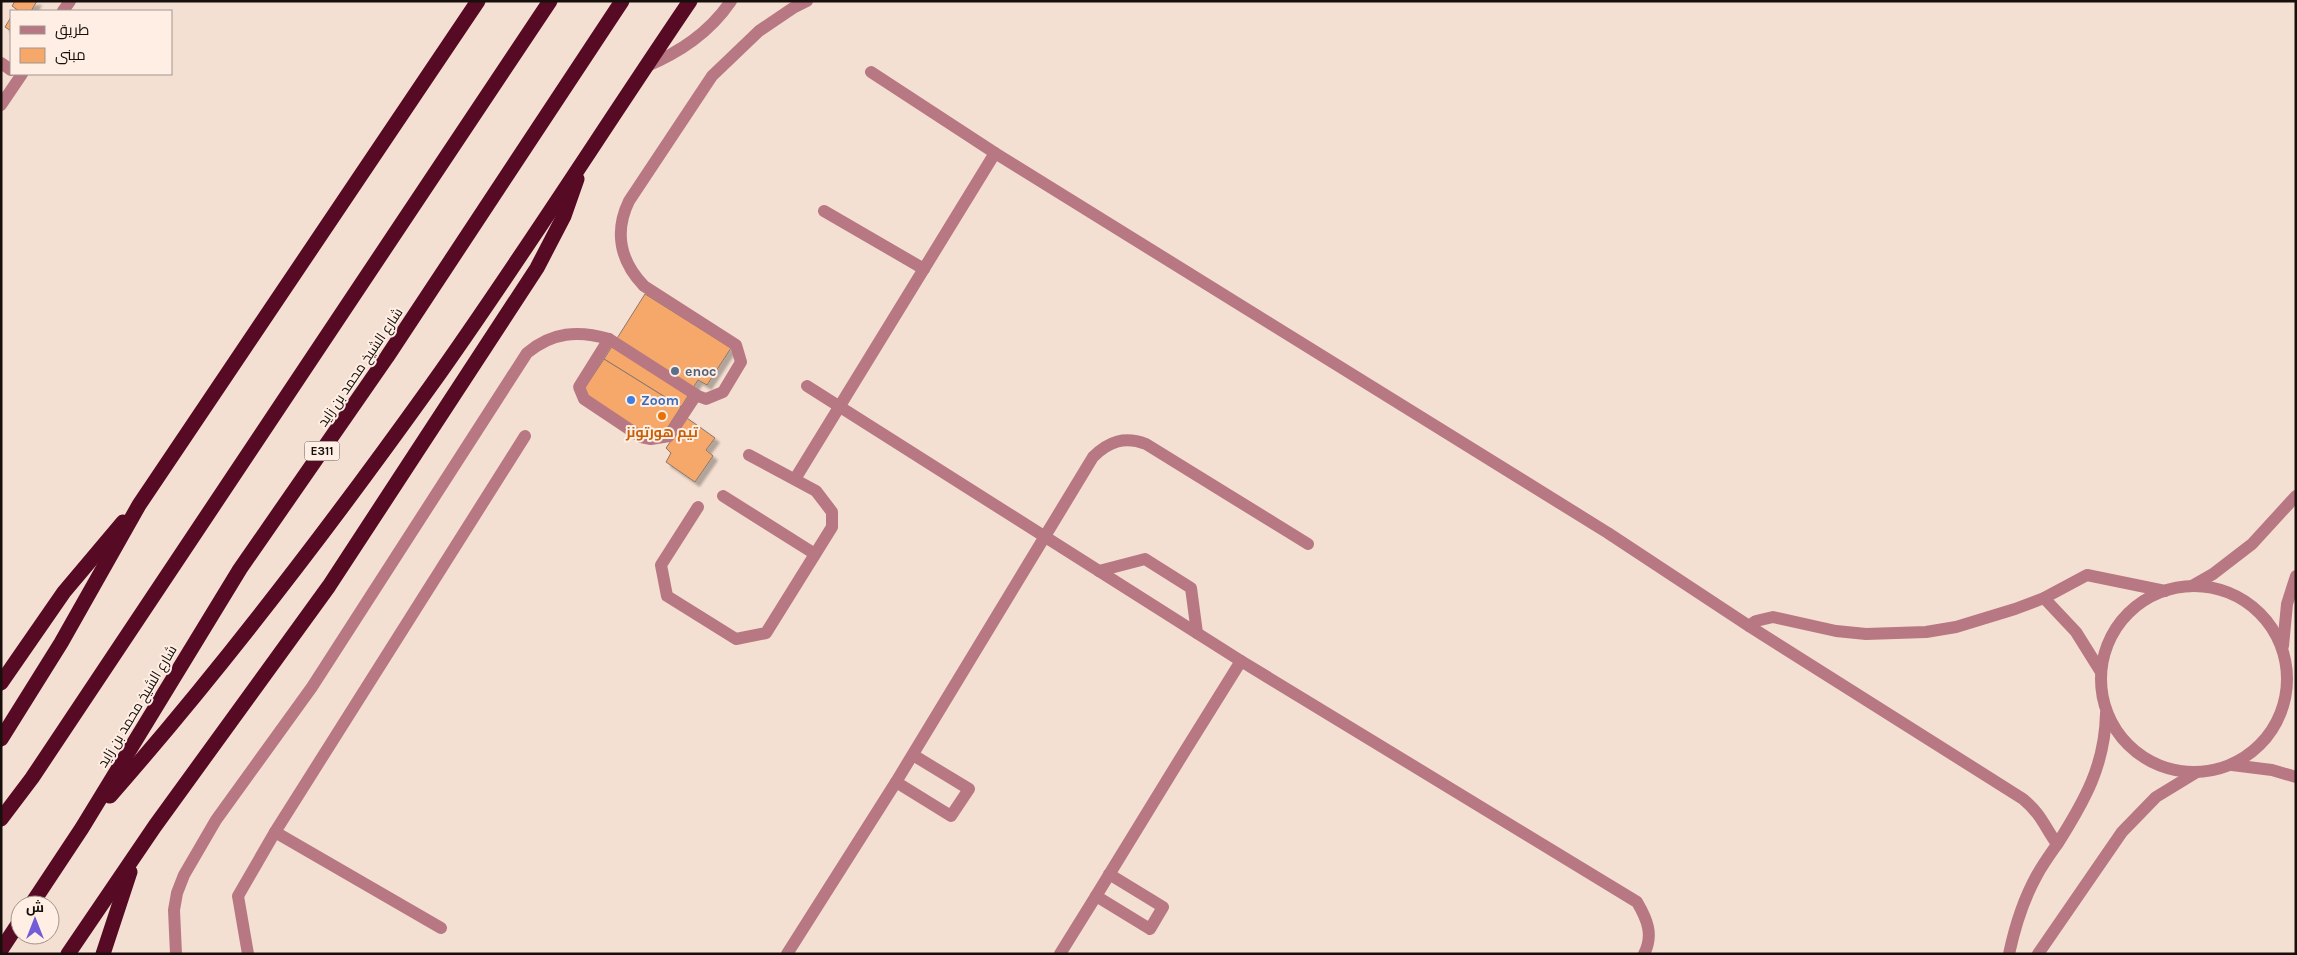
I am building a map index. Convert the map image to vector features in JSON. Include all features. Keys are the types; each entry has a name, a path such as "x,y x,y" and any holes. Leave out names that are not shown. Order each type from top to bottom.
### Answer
{"highway":[{"path":"1,739 61,643 139,505 478,1"},
{"path":"1,819 32,778 550,1"},
{"name":"شارع الشيخ محمد بن زايد","path":"38,895 82,828 240,569 387,357 622,1"},
{"path":"82,828 202,688 304,556 430,386 690,1"},
{"path":"68,954 138,851 329,586 537,268 564,216 583,161"},
{"path":"1,683 64,592 106,540 139,505"},
{"path":"103,954 138,851"},
{"path":"1,950 10,937"}],"street":[{"path":"645,67 682,49 698,37 713,23 730,1"},
{"path":"176,954 174,910 177,893 184,875 216,820 312,687 520,362 535,346 554,336 576,333 609,339 696,395 706,399 723,392 741,362 740,353 736,345 644,286 637,278 622,251 620,230 623,215 629,201 712,76 759,31 807,1"},
{"path":"871,72 995,153 1608,533 1749,626 2023,799 2043,819 2048,833 2057,844"},
{"path":"1,105 17,75"},
{"path":"795,479 995,153"},
{"path":"824,211 924,269"},
{"path":"609,339 579,387 581,394 584,399 641,437 651,439 669,436 696,395"},
{"path":"807,386 1241,661 1638,902 1650,931 1644,954"},
{"path":"248,954 238,896 275,832 525,436"},
{"path":"787,954 913,755 1093,456 1108,444 1127,439 1146,444 1308,544"},
{"path":"698,507 661,565 667,596 736,639 766,633 832,526 832,512 816,490 749,455"},
{"path":"723,496 815,554"},
{"path":"2192,586 2213,574 2252,544 2296,496"},
{"path":"1099,571 1145,559 1190,588 1197,633"},
{"path":"1749,626 1756,621 1773,617 1866,634 1926,632 1985,619 2044,598 2087,575 2165,591"},
{"path":"2283,649 2287,604 2296,576"},
{"path":"2232,765 2249,755 2264,741 2276,725 2284,706 2288,687 2287,667 2283,649 2274,631 2262,616 2248,603 2230,594 2212,588 2192,586 2165,591 2146,600 2128,614 2115,631 2106,650 2101,672 2102,691 2106,710 2115,728 2141,756 2159,765 2177,770 2197,772 2232,765 2272,770 2296,777"},
{"path":"2044,598 2076,632 2101,672"},
{"path":"1060,954 1241,661"},
{"path":"2288,687 2296,704"},
{"path":"2009,954 2019,912 2028,892 2038,873 2084,802 2096,773 2104,742 2106,710"},
{"path":"896,782 951,816 964,796 968,789 913,755"},
{"path":"2038,954 2132,820 2156,798 2197,772"},
{"path":"275,832 441,928"},
{"path":"1096,896 1150,929 1163,907 1109,874"}],"building":[{"path":"15,1 37,1 32,10 18,10 12,6"},
{"path":"10,19 10,30 5,27"},
{"path":"645,294 731,348 707,385 698,380 681,407 604,359"},
{"name":"Zoom","path":"604,359 681,407 662,436 647,436 582,392"},
{"path":"687,418 715,438 706,450 713,456 695,482 666,462 671,453 666,448"}],"place":[{"name":"enoc","path":"675,371"},
{"name":"Zoom","path":"631,400"},
{"name":"تيم هورتونز","path":"662,416"}]}
